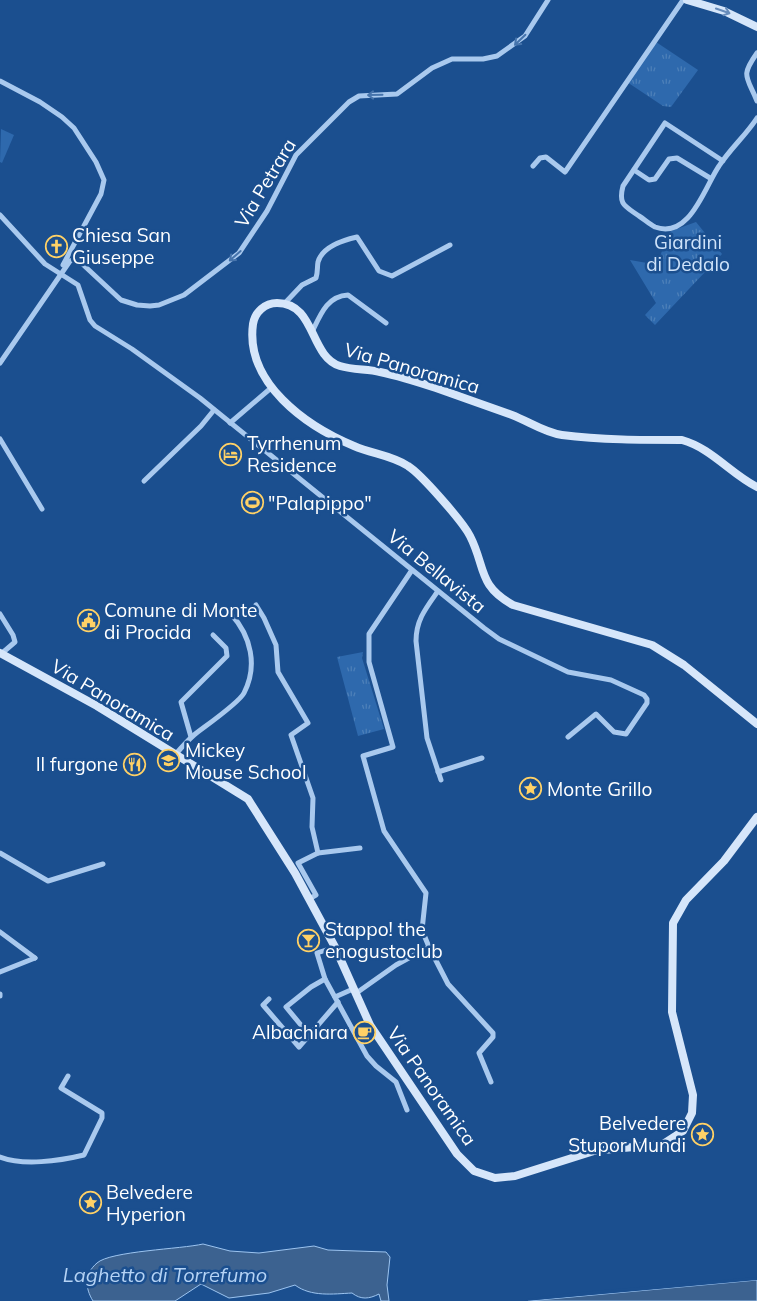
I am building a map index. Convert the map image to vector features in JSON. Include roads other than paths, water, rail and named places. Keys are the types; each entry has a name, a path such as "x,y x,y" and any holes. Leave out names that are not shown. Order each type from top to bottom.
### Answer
{"street":[{"name":"Via Petrara","path":"60,272 70,260 77,259 85,264 114,295 121,300 137,305 159,305 184,295 240,253 267,211 296,155 349,102 359,96 397,94 432,68 452,59 483,59 497,56 525,36 548,0"},
{"path":"533,166 540,158 546,157 565,172 683,0"},
{"path":"687,0 724,11 757,27"},
{"path":"757,53 746,68 745,77 757,101"},
{"path":"0,80 40,102 74,128 96,162 104,180 100,194 70,249 60,272 0,363"},
{"path":"722,160 665,123 623,186 620,197 624,205 654,226 668,228 688,219 701,200 710,178 722,160 757,118"},
{"path":"634,170 649,180 654,179 669,160 677,158 710,178"},
{"name":"Via Bellavista","path":"0,215 45,264 60,272 78,286 95,326 132,349 214,410 500,639 568,672 611,680 644,695 647,699 647,703 626,734 614,732 596,714 568,737"},
{"path":"450,245 392,276 379,271 357,237 343,240 325,252 318,262 316,278 302,286 284,304 266,305 258,312 254,320 251,336 254,350 261,371 271,388 297,413 346,442 394,458 422,476 469,534 483,577 502,600 531,611 652,645 684,665 757,724"},
{"path":"313,330 325,306 339,296 348,295 386,323"},
{"name":"Via Panoramica","path":"284,304 297,310 313,330 324,354 340,366 380,372 433,388 559,435 682,440 695,444 738,477 757,487"},
{"path":"230,423 271,388"},
{"path":"144,481 201,426 214,410"},
{"path":"0,439 42,509"},
{"path":"412,570 369,634 369,662 393,747 362,756 384,831 414,872 426,893 422,930 429,947 448,984 493,1033 493,1038 479,1053 480,1061 491,1082"},
{"path":"438,591 419,619 416,635 427,738 441,780"},
{"path":"256,604 276,645 278,672 308,723 291,735 313,798 312,827 318,853"},
{"path":"0,614 15,642 1,654"},
{"path":"174,755 191,737 244,695 251,668 251,649 242,626 232,614"},
{"path":"191,737 181,702 227,656 226,648 213,635"},
{"name":"Via Panoramica","path":"1,654 97,706 248,799 295,873 335,947 375,1033 457,1154 474,1171 495,1178 515,1176 594,1151 663,1144 683,1131 692,1113 693,1095 672,1012 673,923 686,900 724,861 757,816"},
{"path":"438,772 482,758"},
{"path":"309,899 316,895 298,863 318,853 360,848"},
{"path":"0,853 48,881 103,864"},
{"path":"0,932 35,958 0,972"},
{"path":"335,947 317,953 325,979 367,1056 396,1082 407,1110"},
{"path":"269,999 263,1006 299,1047 310,1036 337,1000 429,947"},
{"path":"310,1036 286,1007 311,987 325,979"},
{"path":"0,1157 11,1161 71,1158 84,1155 102,1118 102,1113 61,1088 68,1076"}],"water":[{"name":"Laghetto di Torrefumo","path":"203,1244 230,1251 259,1253 314,1246 328,1250 386,1252 390,1257 387,1285 389,1301 381,1301 379,1294 365,1298 352,1293 322,1294 301,1289 295,1285 269,1293 229,1298 201,1284 175,1301 93,1301 90,1296 87,1286 88,1276 93,1267 104,1259 131,1253"},
{"path":"757,1280 757,1301 528,1301"}],"place":[{"name":"Chiesa San Giuseppe","path":"56,246"},
{"name":"Tyrrhenum Residence","path":"231,454"},
{"name":"\"Palapippo\"","path":"252,503"},
{"name":"Comune di Monte di Procida","path":"88,621"},
{"name":"Mickey Mouse School","path":"169,761"},
{"name":"Il furgone","path":"134,764"},
{"name":"Monte Grillo","path":"531,789"},
{"name":"Stappo! the enogustoclub","path":"309,940"},
{"name":"Albachiara","path":"364,1032"},
{"name":"Belvedere Stupor Mundi","path":"702,1134"},
{"name":"Belvedere Hyperion","path":"90,1203"}],"park label":[{"name":"Giardini di Dedalo","path":"688,253"}]}
